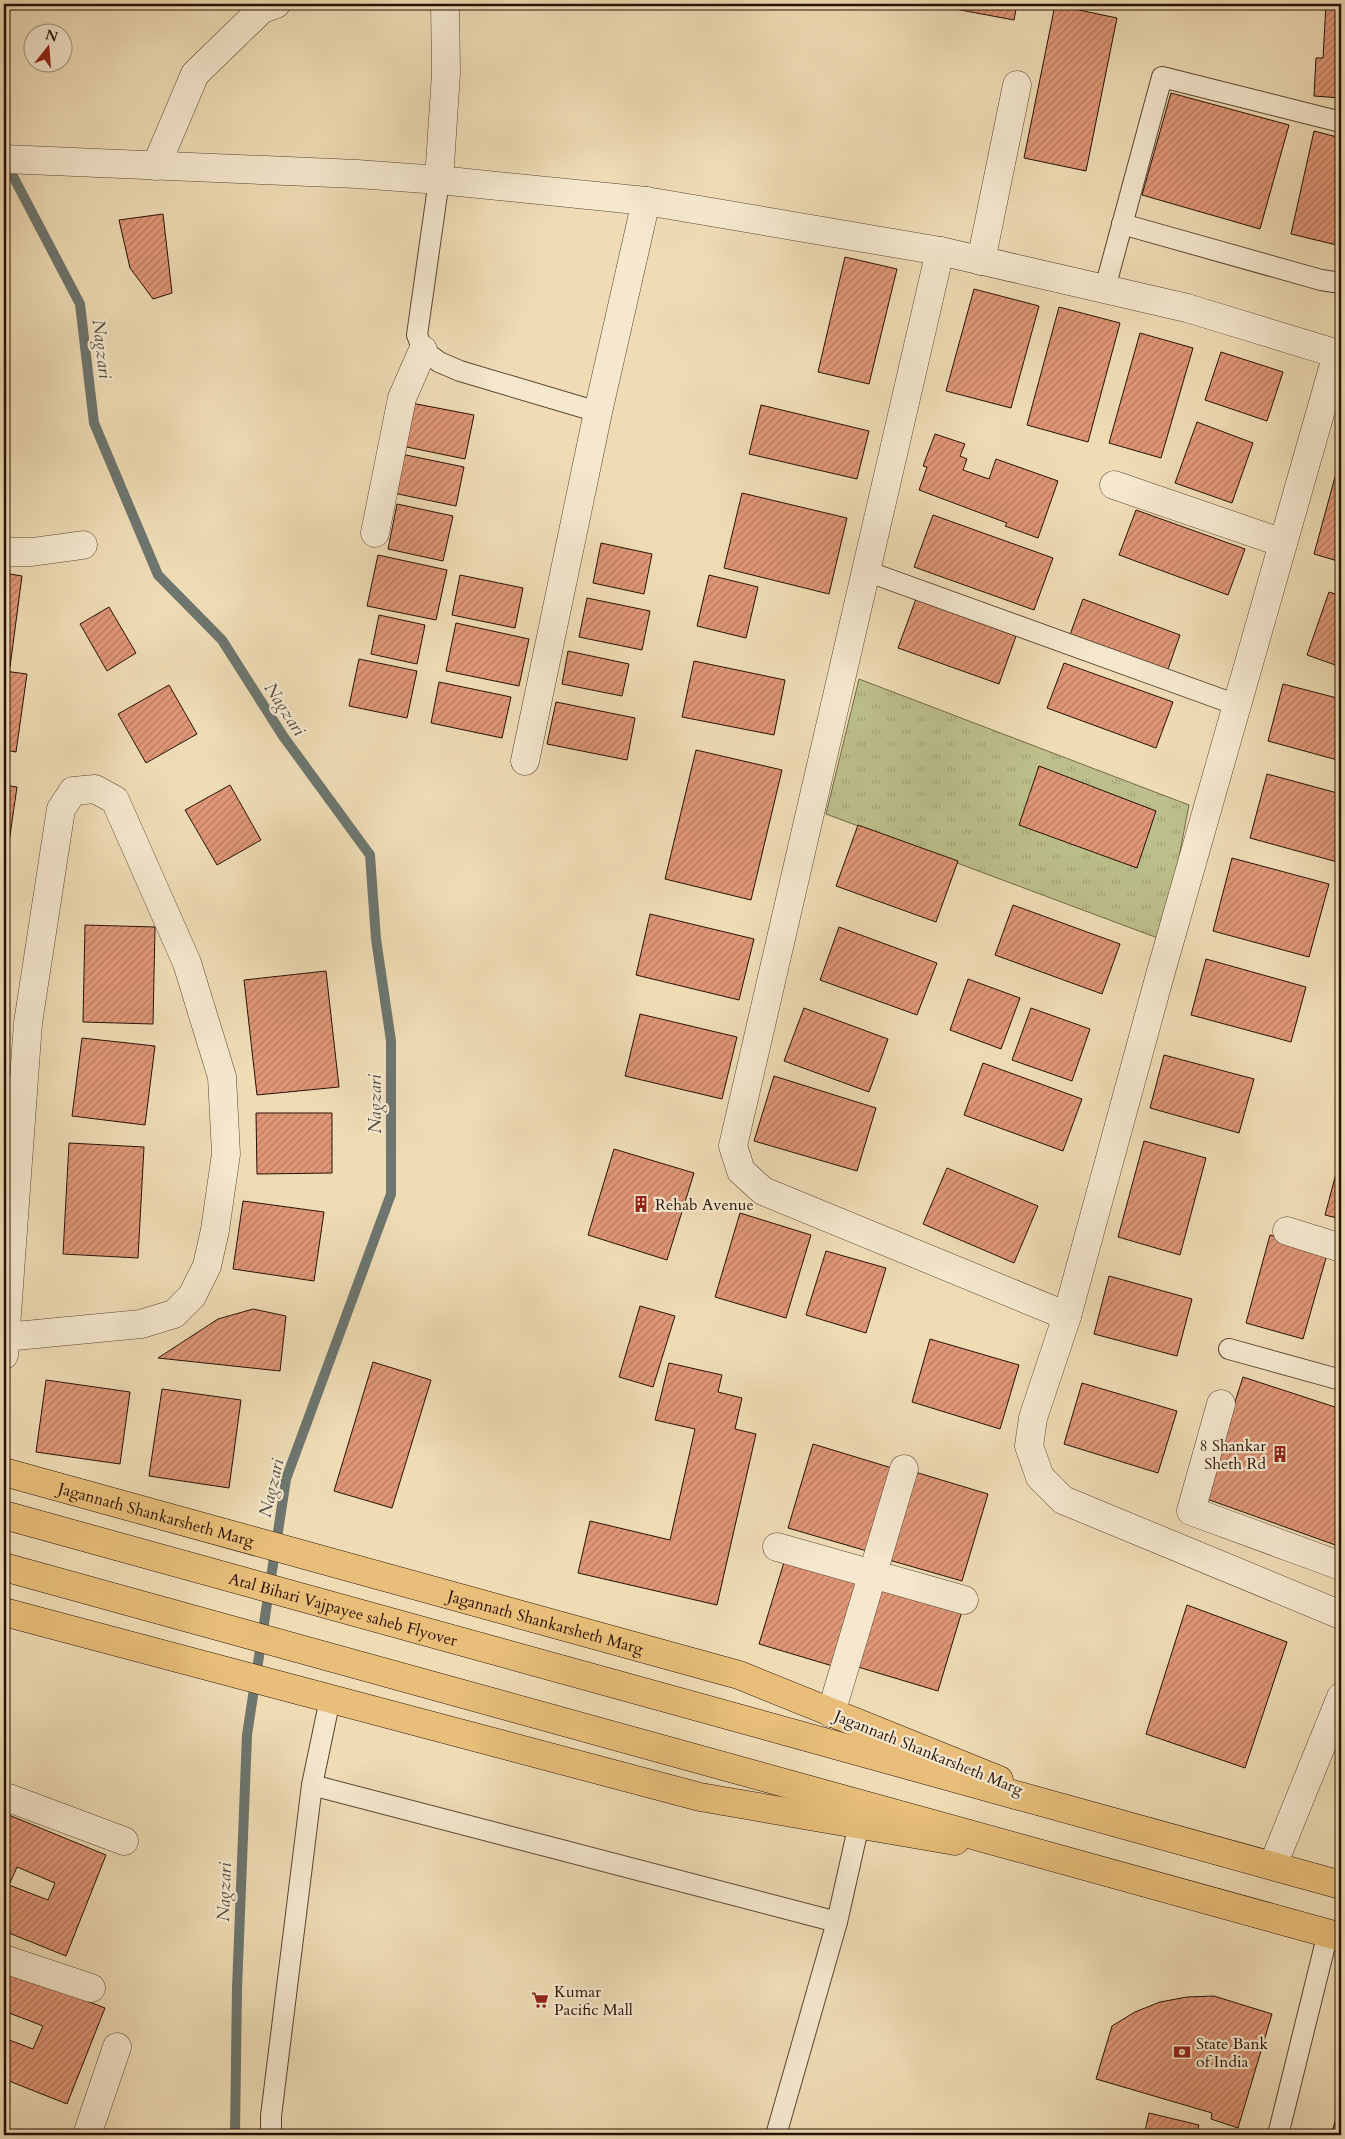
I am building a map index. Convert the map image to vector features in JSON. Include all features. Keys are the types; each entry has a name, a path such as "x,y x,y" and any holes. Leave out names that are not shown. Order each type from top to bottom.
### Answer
{"main road":[{"name":"Jagannath Shankarsheth Marg","path":"4,1472 739,1676 1075,1811"},
{"name":"Atal Bihari Vajpayee saheb Flyover","path":"4,1516 683,1703"},
{"path":"4,1567 1334,1935"},
{"path":"4,1612 700,1797 1063,1859"},
{"name":"Jagannath Shankarsheth Marg","path":"683,1703 1341,1885"}],"street":[{"path":"156,166 195,74 262,10 276,4"},
{"path":"438,180 446,73 446,4"},
{"path":"981,261 1017,85"},
{"path":"4,158 357,174 438,180 646,201 940,251 1187,308 1339,354 1160,975 1067,1316 1033,1418 1030,1446 1040,1477 1064,1500 1341,1615"},
{"path":"525,761 598,412 646,201"},
{"path":"940,251 733,1146 741,1171 764,1191 1067,1316"},
{"path":"375,533 402,398 423,350"},
{"path":"1114,485 1283,543"},
{"path":"4,552 32,552 83,545"},
{"path":"94,789 114,800 187,963 222,1077 226,1154 215,1230 207,1266 192,1296 174,1314 141,1324 4,1346 28,1023 61,809 73,790 94,789"},
{"path":"1287,1232 1341,1248"},
{"path":"1221,1404 1191,1511 1341,1566"},
{"path":"831,1713 904,1469"},
{"path":"777,1547 964,1600"},
{"path":"1273,1865 1341,1697"},
{"path":"4,1799 9,1798 124,1841"},
{"path":"4,1959 91,1988"},
{"path":"87,2135 117,2047"}],"lane":[{"path":"1105,288 1162,77 1341,122"},
{"path":"438,180 417,335 423,350 439,362 460,370 598,412"},
{"path":"1122,224 1320,280 1341,283"},
{"path":"866,571 1237,705"},
{"path":"1229,1349 1341,1380"},
{"path":"271,2135 272,2106 312,1784 330,1699"},
{"path":"312,1784 837,1922"},
{"path":"776,2135 837,1922 859,1824"},
{"path":"1278,2135 1334,1935"}],"green space":[{"path":"859,679 1189,805 1163,940 826,814"}],"building":[{"path":"956,4 1017,4 1014,20 955,9"},
{"path":"1326,4 1341,4 1341,98 1314,96 1316,58 1323,58"},
{"path":"1055,5 1117,18 1086,171 1024,158"},
{"path":"1171,93 1289,125 1260,229 1142,195"},
{"path":"1314,131 1341,138 1341,246 1291,234"},
{"path":"163,214 172,293 153,299 130,268 119,220"},
{"path":"845,257 897,269 869,384 818,372"},
{"path":"974,289 1039,306 1011,408 946,391"},
{"path":"1059,307 1120,323 1088,442 1027,425"},
{"path":"1140,333 1193,348 1161,458 1109,443"},
{"path":"1221,352 1283,372 1267,421 1205,400"},
{"path":"406,402 474,415 465,459 397,445"},
{"path":"761,405 869,431 857,479 749,454"},
{"path":"1197,422 1253,443 1232,503 1175,483"},
{"path":"935,434 965,444 960,456 967,459 963,470 989,479 996,459 1058,481 1038,538 1005,526 1007,523 919,490 927,467 923,466"},
{"path":"401,454 464,467 456,506 393,493"},
{"path":"1341,455 1341,562 1314,554"},
{"path":"742,493 847,518 829,594 724,568"},
{"path":"397,504 453,516 443,561 388,549"},
{"path":"1136,510 1245,549 1228,595 1119,555"},
{"path":"933,515 1053,558 1034,610 914,567"},
{"path":"601,543 652,554 644,594 593,583"},
{"path":"378,555 447,570 436,620 367,606"},
{"path":"4,573 22,576 10,667 4,666"},
{"path":"460,575 523,588 515,628 452,615"},
{"path":"709,575 758,587 746,638 697,626"},
{"path":"1329,592 1341,596 1341,667 1307,655"},
{"path":"587,598 650,611 642,650 579,637"},
{"path":"916,599 1016,636 999,684 898,648"},
{"path":"1083,599 1180,635 1166,675 1068,640"},
{"path":"109,607 136,653 107,671 80,624"},
{"path":"379,615 425,625 417,664 371,654"},
{"path":"456,623 529,639 519,686 446,671"},
{"path":"568,651 629,664 622,696 562,684"},
{"path":"359,659 417,671 407,718 349,706"},
{"path":"694,661 785,680 774,735 682,717"},
{"path":"1064,663 1173,702 1156,748 1047,708"},
{"path":"4,671 27,674 16,752 4,750"},
{"path":"439,682 511,697 502,738 431,723"},
{"path":"1283,684 1341,699 1341,761 1268,741"},
{"path":"169,685 197,734 146,763 118,714"},
{"path":"556,702 635,718 627,760 547,744"},
{"path":"696,750 782,770 751,900 665,879"},
{"path":"1039,766 1156,811 1137,868 1019,825"},
{"path":"1267,774 1341,794 1341,863 1250,838"},
{"path":"4,785 17,787 6,863 4,863"},
{"path":"230,785 261,840 217,865 185,810"},
{"path":"858,825 958,861 936,922 836,886"},
{"path":"1232,858 1329,884 1309,957 1213,931"},
{"path":"1013,905 1120,944 1102,994 995,955"},
{"path":"650,914 754,939 739,1000 636,975"},
{"path":"85,925 155,927 153,1024 83,1022"},
{"path":"839,927 937,963 917,1015 820,980"},
{"path":"1206,959 1306,987 1291,1042 1191,1015"},
{"path":"326,971 339,1087 257,1095 244,980"},
{"path":"968,979 1020,998 1001,1049 950,1030"},
{"path":"804,1008 888,1039 869,1092 784,1061"},
{"path":"1031,1008 1090,1029 1072,1081 1012,1060"},
{"path":"640,1014 737,1037 722,1099 625,1076"},
{"path":"82,1038 155,1046 145,1125 72,1116"},
{"path":"1164,1055 1254,1079 1239,1133 1150,1108"},
{"path":"983,1063 1082,1099 1063,1151 964,1115"},
{"path":"774,1076 876,1108 857,1171 754,1141"},
{"path":"256,1113 332,1113 332,1173 257,1174"},
{"path":"1144,1141 1206,1158 1180,1255 1118,1237"},
{"path":"69,1143 144,1147 138,1258 63,1254"},
{"name":"Rehab Avenue","path":"614,1149 694,1173 667,1260 588,1235"},
{"path":"1338,1166 1341,1167 1341,1219 1325,1215"},
{"path":"947,1168 1038,1206 1014,1263 923,1224"},
{"path":"243,1201 324,1212 314,1281 233,1269"},
{"path":"740,1213 811,1235 786,1318 715,1297"},
{"path":"1270,1235 1328,1251 1303,1339 1246,1323"},
{"path":"826,1251 886,1268 866,1333 806,1315"},
{"path":"1109,1276 1192,1299 1177,1356 1094,1334"},
{"path":"640,1306 675,1316 653,1387 619,1377"},
{"path":"253,1309 286,1316 280,1371 158,1358 218,1319"},
{"path":"1341,1334 1341,1358 1335,1356"},
{"path":"930,1339 1019,1365 1000,1429 912,1402"},
{"path":"373,1362 431,1380 392,1508 334,1491"},
{"path":"669,1363 722,1375 718,1392 742,1398 735,1429 756,1434 717,1605 578,1573 590,1521 670,1540 695,1429 655,1420"},
{"name":"8 Shankar Sheth Rd","path":"1243,1377 1341,1409 1341,1547 1204,1498"},
{"path":"46,1380 130,1392 120,1464 36,1452"},
{"path":"1082,1383 1177,1411 1158,1473 1064,1444"},
{"path":"162,1389 241,1400 229,1488 149,1476"},
{"path":"813,1444 892,1468 867,1551 788,1528"},
{"path":"915,1472 988,1494 962,1581 889,1560"},
{"path":"785,1559 862,1582 836,1667 759,1644"},
{"path":"882,1587 962,1611 938,1691 858,1667"},
{"path":"1187,1605 1287,1642 1245,1768 1146,1734"},
{"path":"4,1813 106,1855 66,1956 4,1931","holes":["17,1867 55,1883 48,1900 9,1885"]},
{"path":"4,1969 105,2008 67,2104 4,2079 4,2038 33,2049 43,2026 4,2011"},
{"name":"State Bank of India","path":"1214,1996 1272,2014 1238,2128 1211,2119 1212,2113 1096,2079 1112,2026 1135,2012 1160,2002 1187,1997"},
{"path":"1341,2102 1341,2135 1331,2135"},
{"path":"1149,2113 1199,2125 1196,2135 1144,2135"}],"waterway":[{"name":"Nagzari","path":"5,161 80,304 94,423 158,575 222,640 283,736 370,855 376,939 391,1041 391,1194 286,1479 247,1735 237,1989 235,2135"}],"place":[{"name":"Rehab Avenue","path":"641,1204"},
{"name":"8 Shankar Sheth Rd","path":"1280,1454"},
{"name":"Kumar Pacific Mall","path":"540,2000"},
{"name":"State Bank of India","path":"1182,2052"}]}
